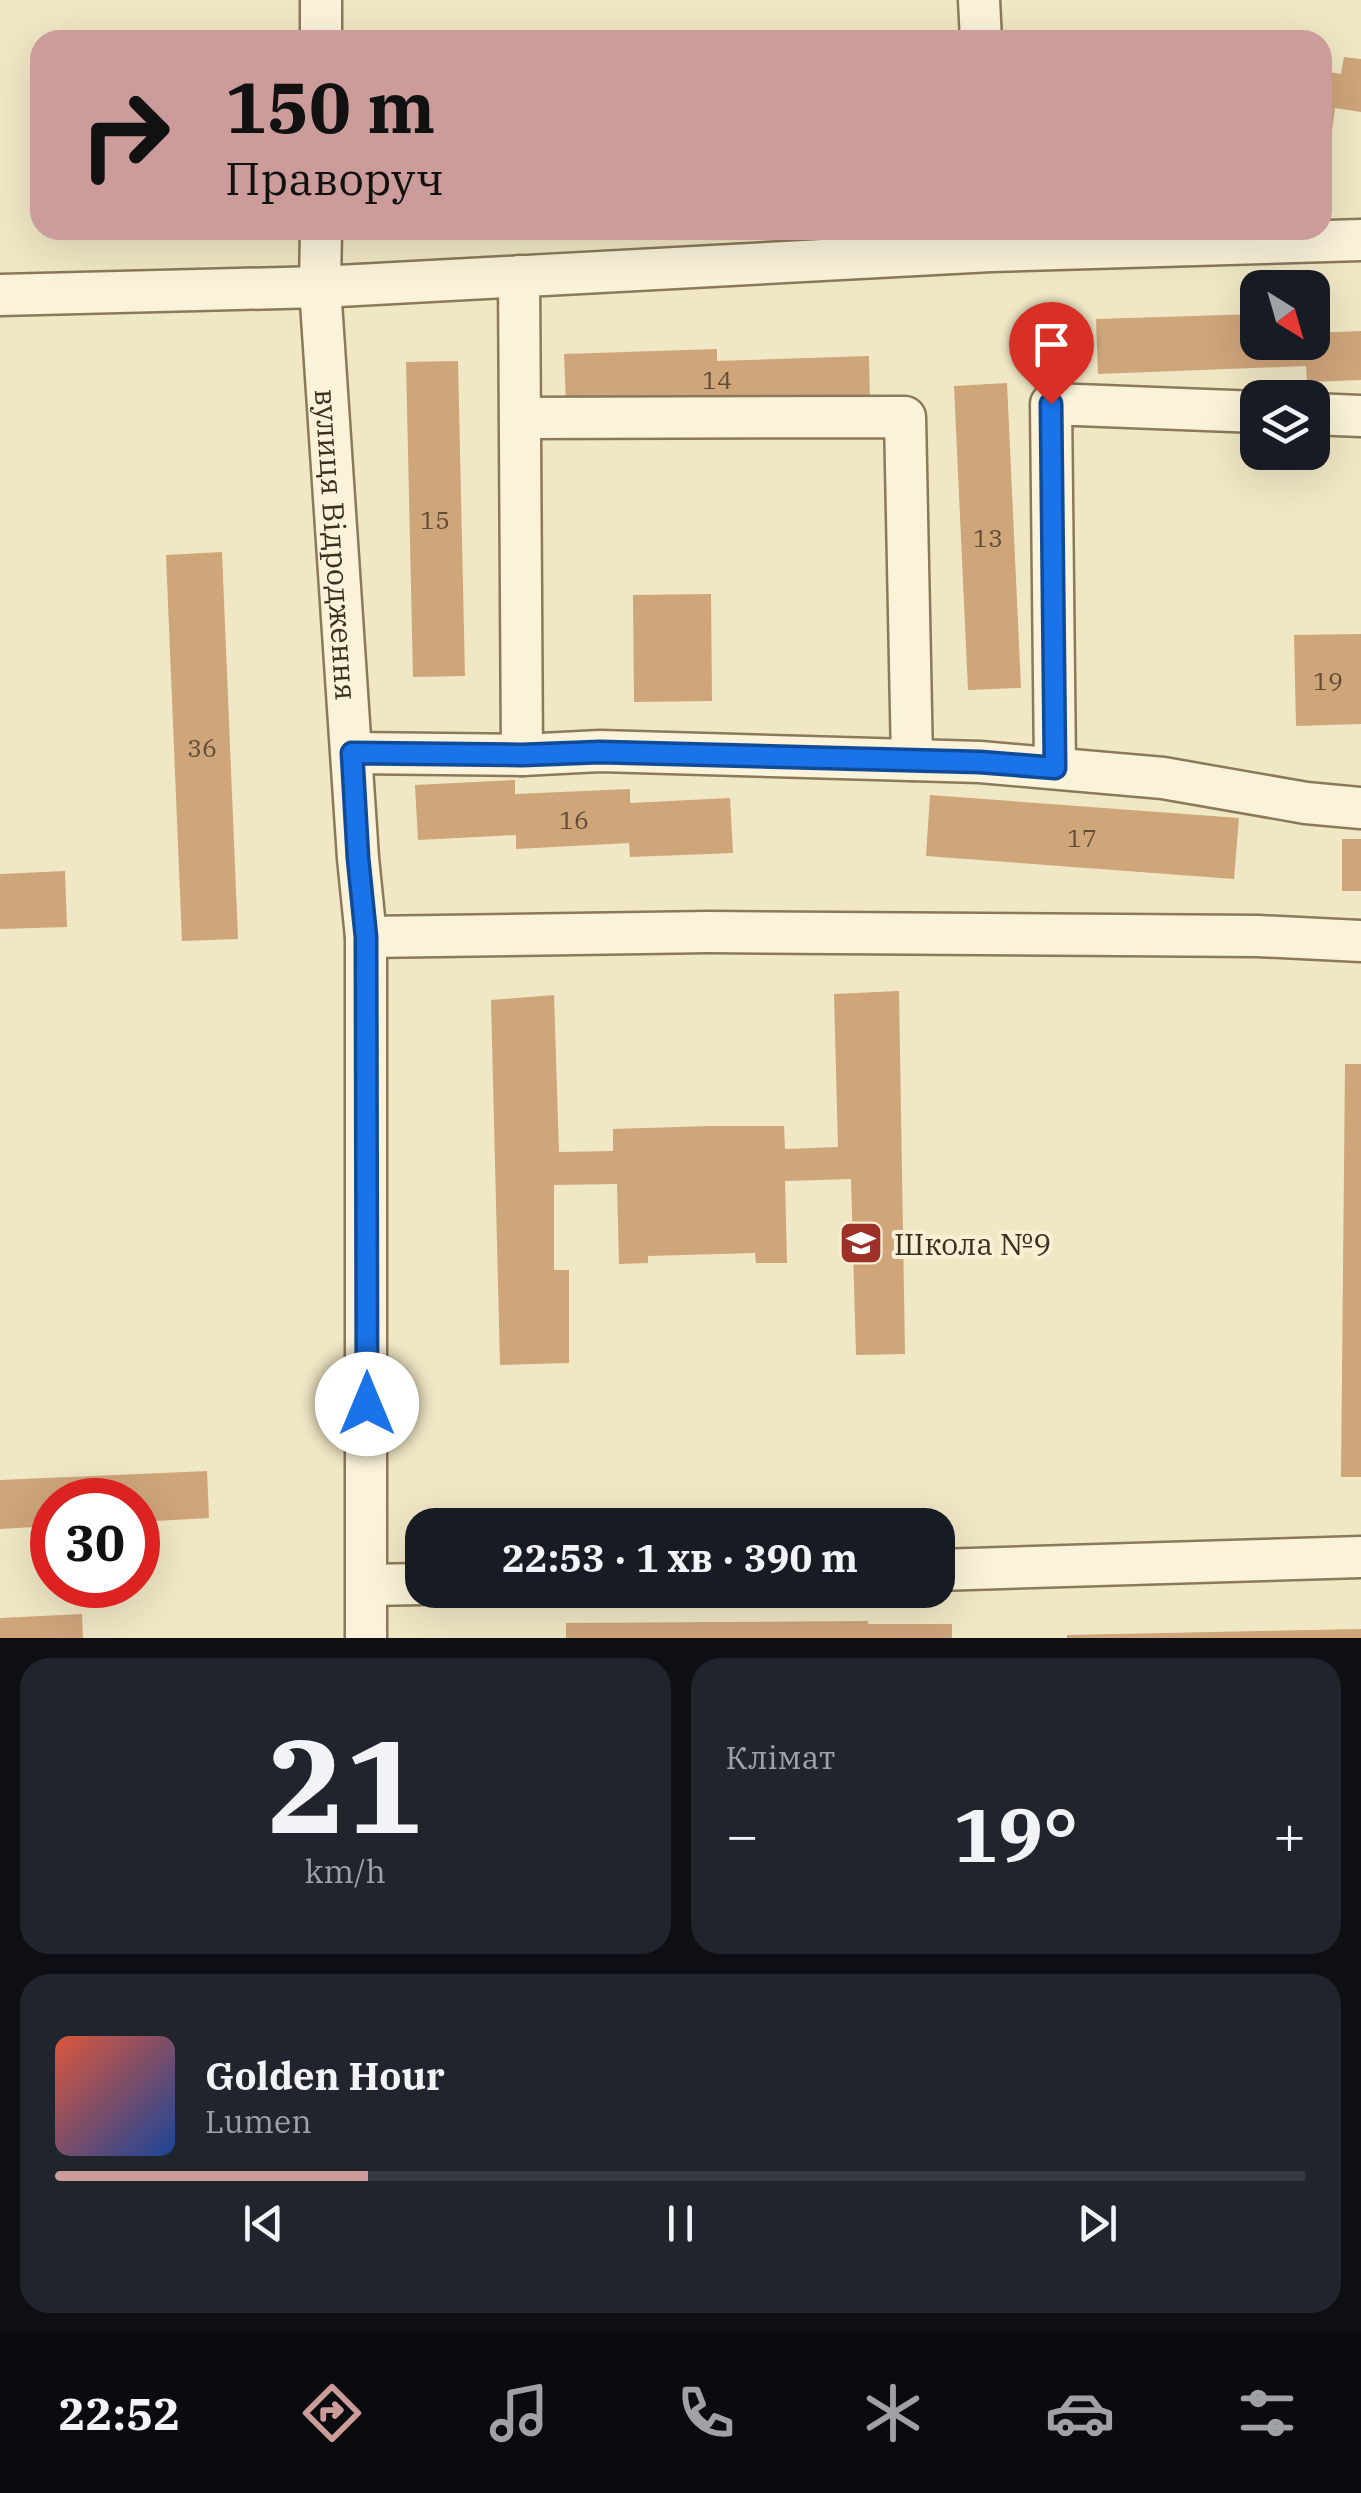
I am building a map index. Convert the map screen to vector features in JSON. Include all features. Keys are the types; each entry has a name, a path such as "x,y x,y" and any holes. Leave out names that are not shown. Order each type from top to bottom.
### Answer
{"street":[{"path":"321,0 321,30"},
{"path":"979,0 980,30"},
{"name":"вулиця Відродження","path":"320,240 320,287 366,937 366,1638"},
{"path":"0,296 320,287 519,276 991,240 1361,240"},
{"path":"519,276 522,755"},
{"path":"1055,768 1051,404 1240,411"},
{"path":"1330,415 1361,416"},
{"path":"520,418 905,417 912,760"},
{"path":"352,753 600,752 980,762 1163,778 1306,803 1361,808"},
{"path":"366,937 728,932 1258,936 1361,941"},
{"path":"955,1570 1361,1558"},
{"path":"367,1585 405,1584"}],"building":[{"path":"1344,57 1361,59 1361,112 1335,108 1332,131 1332,73 1341,74"},
{"path":"1240,315 1240,360 1330,360 1330,332 1361,331 1361,380 1307,380 1306,366 1098,374 1096,319"},
{"path":"717,349 717,361 869,356 870,405 566,403 564,354"},
{"path":"458,361 465,676 413,677 406,362"},
{"path":"1007,383 1021,688 968,690 954,386"},
{"path":"222,552 238,939 182,941 166,555"},
{"path":"711,594 712,701 634,702 633,595"},
{"path":"1361,634 1361,724 1296,726 1294,635"},
{"path":"515,780 515,794 630,789 630,803 730,798 733,853 630,857 629,843 516,849 516,835 418,840 415,785"},
{"path":"930,795 1239,818 1234,879 926,856"},
{"path":"1342,839 1361,839 1361,891 1342,891"},
{"path":"65,871 67,927 0,929 0,874"},
{"path":"899,991 905,1354 856,1355 851,1179 785,1181 787,1263 756,1263 755,1253 648,1256 648,1263 619,1264 617,1184 554,1185 554,1270 569,1270 569,1363 500,1365 491,1000 554,995 559,1152 613,1151 613,1129 710,1126 784,1126 785,1149 838,1147 834,994"},
{"path":"1345,1064 1361,1064 1361,1477 1341,1477"},
{"path":"207,1471 209,1518 160,1521 160,1478 46,1478"},
{"path":"30,1479 30,1527 0,1529 0,1480"},
{"path":"82,1614 83,1638 0,1638 0,1618"},
{"path":"566,1623 952,1624 952,1638 566,1638"},
{"path":"1361,1629 1361,1638 1067,1638 1067,1635"}],"place":[{"name":"Школа №9","path":"861,1243"}],"route":[{"path":"367,1404 366,937 352,753 600,752 980,762 1055,768 1051,404"}]}
